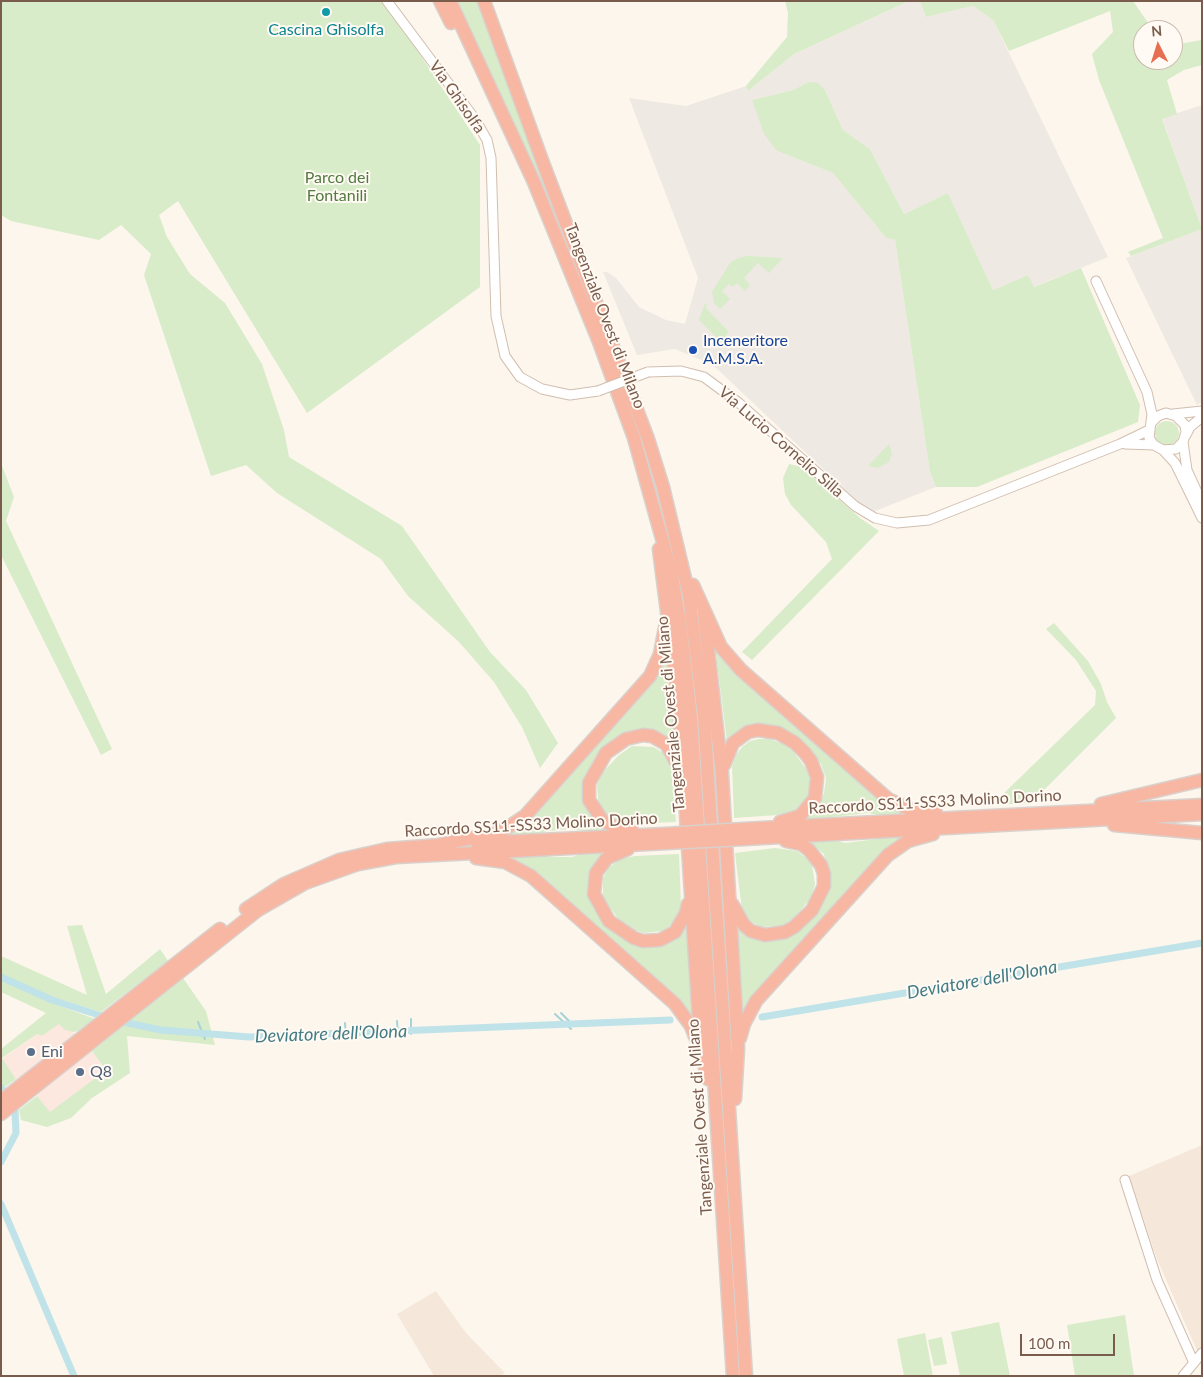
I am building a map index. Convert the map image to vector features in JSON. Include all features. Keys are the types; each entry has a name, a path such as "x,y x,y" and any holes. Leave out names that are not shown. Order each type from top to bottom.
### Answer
{"highway":[{"path":"440,1 484,88 503,117"},
{"name":"Tangenziale Ovest di Milano","path":"450,1 533,180 599,342 634,438 671,571 687,674 733,1376"},
{"name":"Tangenziale Ovest di Milano","path":"484,1 496,29 543,163 639,412 663,487 682,560 694,622 704,716 746,1376"},
{"path":"489,1 496,29"},
{"path":"654,506 666,620 679,705 682,777 701,1052"},
{"path":"682,560 720,646 741,670 888,799 919,811 986,816"},
{"path":"704,613 722,774 738,1048 732,1152"},
{"path":"433,850 504,830 525,816 650,676 660,654 666,620"},
{"path":"722,774 725,760 733,743 739,736 758,730 778,733 795,743 805,753 815,770 817,792 811,805 800,816 743,834"},
{"path":"667,838 619,829 603,821 589,800 589,783 598,763 616,744 626,739 643,735 652,736 666,744 676,758 682,777"},
{"path":"1072,811 1202,780"},
{"name":"Raccordo SS11-SS33 Molino Dorino","path":"743,834 986,816 1202,805"},
{"name":"Raccordo SS11-SS33 Molino Dorino","path":"103,1027 169,975 260,898 301,875 362,854 743,834 1202,814"},
{"path":"1044,822 1202,833"},
{"path":"738,1048 744,1024 756,1001 897,847 908,841 936,834 1029,823"},
{"path":"729,894 734,910 744,925 758,934 771,936 785,932 806,918 824,886 821,865 816,856 801,844 743,834"},
{"path":"667,838 625,850 608,858 596,873 593,884 597,903 610,921 625,933 634,938 652,942 668,937 675,932 686,913 690,896"},
{"path":"433,850 505,862 531,876 676,1004 691,1026 701,1052 716,1112"},
{"path":"1,1101 103,1027"},
{"path":"1,1114 103,1027"}],"street":[{"name":"Via Ghisolfa","path":"388,1 475,119 487,140 491,158 497,295"},
{"path":"1096,281 1147,392 1150,438 1154,445"},
{"name":"Via Lucio Cornelio Silla","path":"497,295 496,316 502,344 512,367 520,377 556,394 584,395 648,372 681,371 704,377 739,403 855,506 875,518 897,523 918,523 929,520 1120,444 1150,426 1158,416 1170,414"},
{"path":"1147,392 1170,414 1182,421 1187,470 1202,503"},
{"path":"1170,414 1202,411"},
{"path":"1164,450 1176,449 1190,427 1202,417"},
{"name":"Via Lucio Cornelio Silla","path":"1120,444 1138,443 1154,445 1164,450 1179,469 1202,518"},
{"path":"1125,1180 1155,1275 1198,1362"},
{"path":"1183,1376 1198,1362 1202,1353"}],"shaded area":[{"path":"909,1 920,1 926,17 973,6 993,20 1108,257 1033,287 1028,275 993,290 948,193 904,214 870,149 843,130 825,90 808,82 793,90 752,100 777,151 833,173 886,238 895,240 930,472 936,487 875,511 858,502 713,365 675,349 637,355 603,272 607,272 616,278 639,307 666,320 685,324 698,278 629,98 686,106 746,86 748,91 794,54"},
{"path":"1202,105 1202,229 1162,118"},
{"path":"1202,229 1202,402 1197,405 1126,258"},
{"path":"59,1023 73,1032 76,1038 17,1081 2,1059 37,1034 42,1036"},
{"path":"85,1051 92,1051 106,1070 50,1113 37,1096 36,1090"},
{"path":"1202,1145 1202,1362 1157,1259 1129,1176"},
{"path":"436,1291 466,1333 505,1373 500,1376 434,1376 397,1314"}],"green space":[{"name":"Parco dei Fontanili","path":"1,1 382,1 399,23 480,145 480,287 307,413 178,201 159,215 167,237 190,274 225,303 262,364 284,430 289,457 402,526 490,652 526,690 558,743 540,768 522,727 494,682 459,642 408,596 381,559 277,493 246,465 211,476 144,275 151,254 121,225 99,240 11,221 1,215"},
{"path":"456,1 477,1 563,235 497,85"},
{"path":"785,1 909,1 794,54 748,91 746,86 787,37 788,13"},
{"path":"920,1 1133,1 1146,20 1133,20 1133,70 1183,70 1183,43 1202,40 1202,65 1184,70 1167,80 1177,114 1162,119 1202,229 1131,256 1128,252 1163,238 1099,80 1092,54 1113,32 1110,11 1009,51 993,20 973,6 926,17"},
{"path":"808,82 818,83 825,90 843,130 870,149 904,214 948,193 993,290 1028,275 1034,287 1081,268 1140,405 1138,422 977,487 936,487 930,472 895,240 886,238 833,173 777,151 764,134 752,100 793,90"},
{"path":"748,256 783,258 769,273 758,263 744,278 750,285 745,291 737,283 733,287 729,284 722,291 730,299 720,309 714,303 712,292 730,263 738,258"},
{"path":"705,303 707,305 705,307 729,332 725,336 729,341 724,345 699,320"},
{"path":"1167,421 1176,424 1179,433 1176,442 1167,445 1158,442 1155,433 1158,424"},
{"path":"889,444 892,453 889,462 878,468 868,466"},
{"path":"1,463 14,497 6,521 112,749 101,755 1,555"},
{"path":"789,464 803,467 860,518 879,531 752,660 742,652 832,559 826,542 791,505 785,494 783,478"},
{"path":"1054,623 1088,661 1101,684 1107,702 1116,718 1031,803 1009,804 1001,796 1095,705 1096,691 1076,660 1046,629"},
{"path":"715,646 909,815 884,816 868,813 805,820 818,809 824,793 826,778 821,764 812,753 781,729 727,742"},
{"path":"665,652 668,652 677,750 657,734 607,748 588,809 597,821 610,832 590,832 571,829 549,831 531,836 496,838 508,831"},
{"path":"770,739 783,744 793,751 810,774 809,795 803,806 792,814 734,818 732,766 736,755 742,747 750,741"},
{"path":"632,746 653,747 664,753 672,765 676,822 624,824 613,820 599,806 597,786 602,773 619,755"},
{"path":"909,835 743,1016 736,921 763,939 778,939 792,935 816,914 826,898 830,881 824,854 806,840 831,839 845,843"},
{"path":"775,848 797,851 806,858 812,865 815,884 811,898 795,917 782,926 761,927 750,921 742,910 735,853"},
{"path":"611,850 591,899 641,944 688,923 694,1021 502,855 532,854 572,857 590,851"},
{"path":"679,854 681,906 677,917 670,926 663,931 643,933 630,928 620,921 603,898 603,878 609,867 621,859 635,856"},
{"path":"82,925 106,994 160,949 168,961 101,1012 53,997 1,974 1,956 87,995 67,926"},
{"path":"183,978 206,1011 215,1045 127,1036 130,1073 92,1098 71,1118 47,1127 21,1120 19,1110 37,1096 50,1112 106,1070 92,1051"},
{"path":"1,980 52,1003 95,1019 78,1031 73,1032 65,1030 59,1024 42,1036 37,1034 2,1058 16,1079 4,1088 1,1084 1,1049 46,1013 1,992"},
{"path":"1125,1315 1134,1376 1075,1376 1067,1325"},
{"path":"999,1322 1010,1376 960,1376 951,1332"},
{"path":"925,1333 933,1376 904,1376 897,1339"},
{"path":"942,1337 947,1364 934,1366 928,1340"}],"waterway":[{"name":"Deviatore dell'Olona","path":"762,1017 1202,943"},
{"name":"Deviatore dell'Olona","path":"1,977 52,1000 108,1018"},
{"path":"561,1013 573,1025"},
{"name":"Deviatore dell'Olona","path":"555,1014 571,1029"},
{"name":"Deviatore dell'Olona","path":"411,1019 411,1034"},
{"name":"Deviatore dell'Olona","path":"118,1021 161,1030 249,1037 670,1020"},
{"name":"Deviatore dell'Olona","path":"397,1021 398,1034"},
{"name":"Deviatore dell'Olona","path":"198,1022 205,1039"},
{"name":"Deviatore dell'Olona","path":"345,1023 346,1038"},
{"path":"1,1162 16,1133 15,1110"},
{"path":"1,1204 74,1376"}],"place":[{"name":"Cascina Ghisolfa","path":"326,12"},
{"name":"Inceneritore A.M.S.A.","path":"693,350"},
{"name":"Eni","path":"31,1052"},
{"name":"Q8","path":"80,1072"}]}
